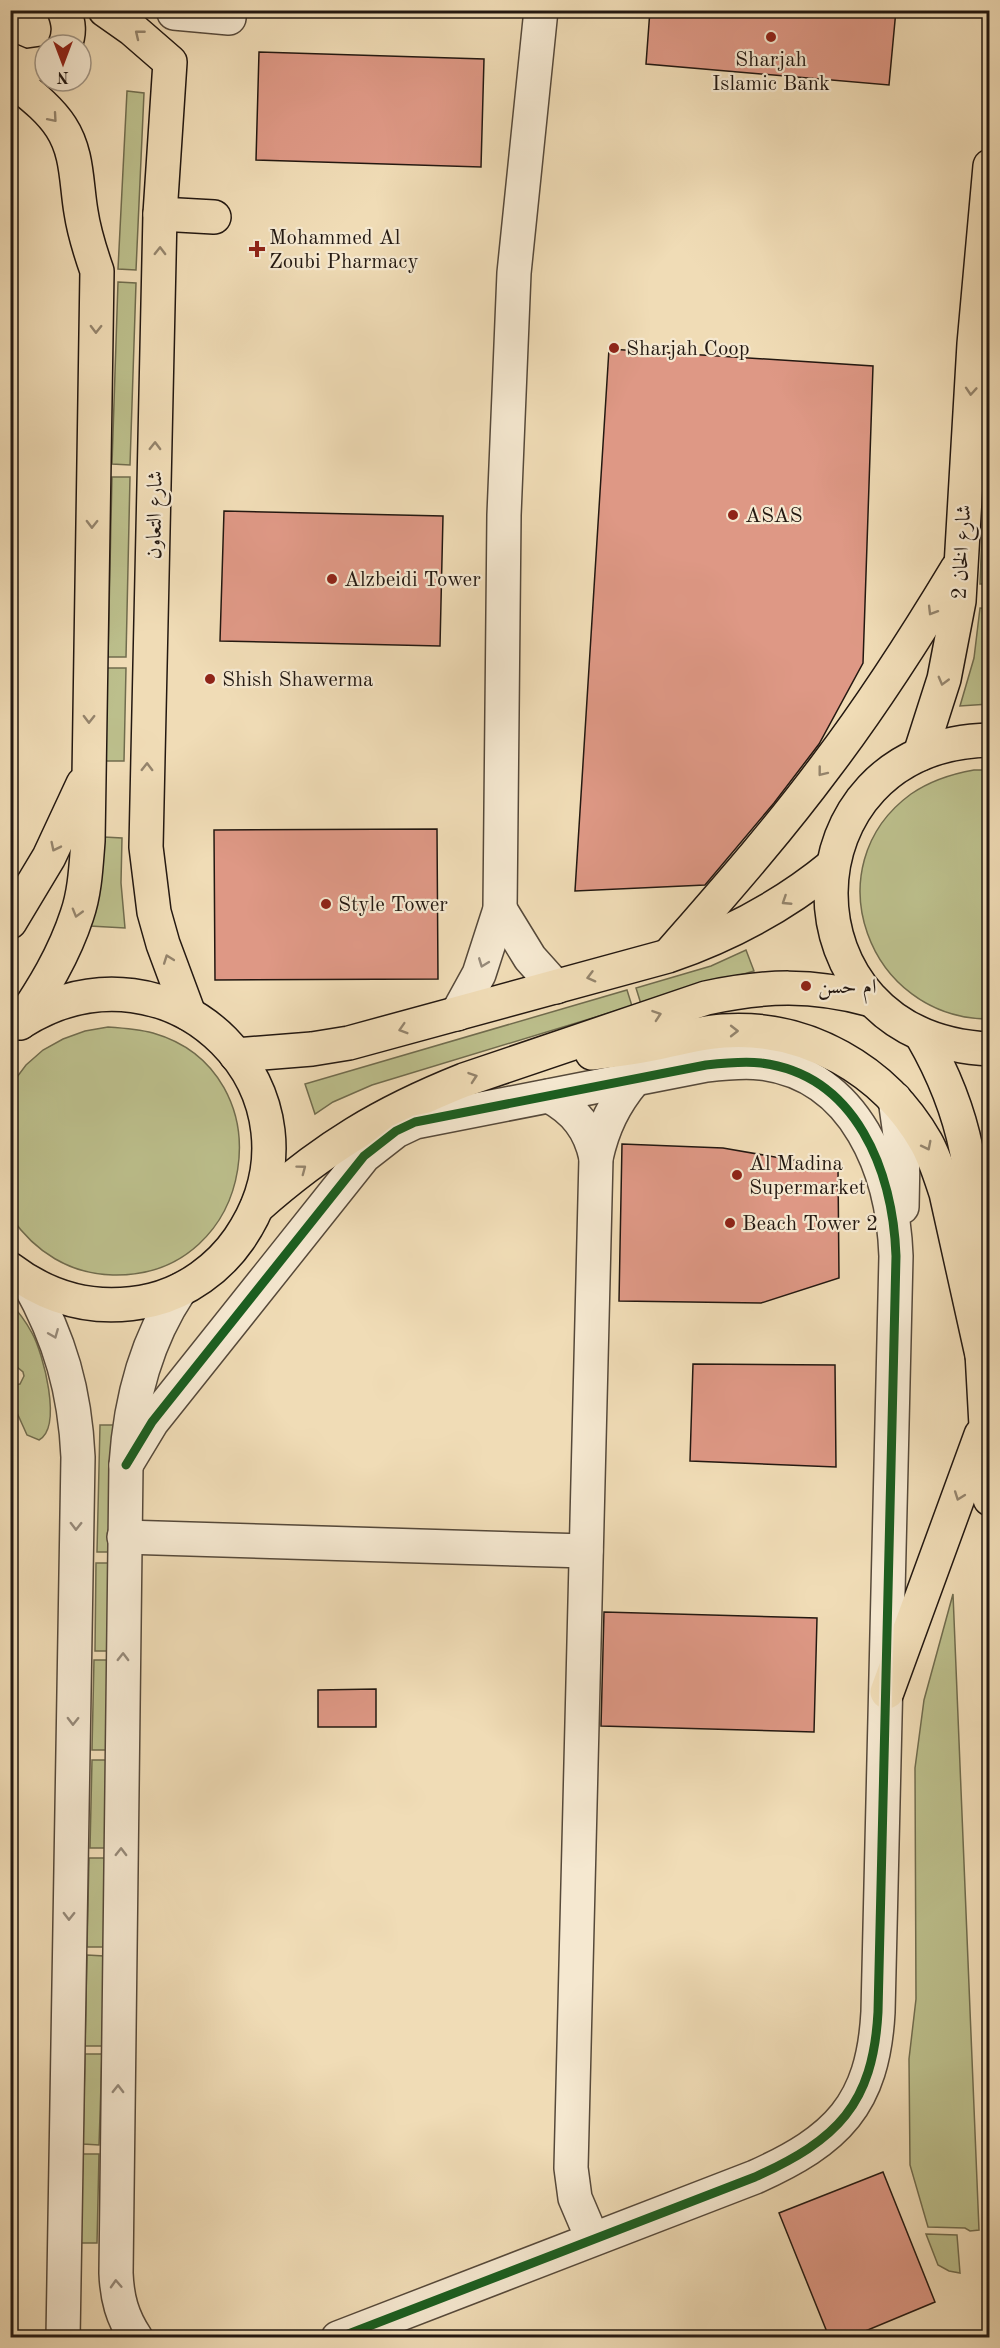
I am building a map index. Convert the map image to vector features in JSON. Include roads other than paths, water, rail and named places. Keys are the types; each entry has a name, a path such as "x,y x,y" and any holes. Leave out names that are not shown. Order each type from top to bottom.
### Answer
{"main road":[{"path":"64,10 69,24 68,33"},
{"path":"105,10 132,29 170,62"},
{"path":"10,60 24,66 33,65"},
{"name":"شارع التعاون","path":"170,62 160,214 146,847 154,912 163,944 189,1014"},
{"path":"10,78 53,116 68,140 76,167 83,222 97,271 88,841 85,878 77,914 45,985 15,1026"},
{"name":"شارع الخان 2","path":"920,754 933,717 948,659 959,601 974,344 990,166"},
{"path":"160,214 214,217"},
{"path":"668,956 776,831 826,766 887,680 962,561"},
{"path":"990,740 968,740 944,745 920,754 898,766 879,782 849,820 839,842 832,866 830,907 839,948 859,984 887,1014 922,1036 967,1048 990,1049"},
{"path":"10,922 49,857 88,774"},
{"path":"236,1055 303,1050 349,1043 668,956 704,944 771,910 803,890 832,866"},
{"path":"257,1207 320,1155 389,1113 464,1080 706,998 772,987 806,987 840,991 872,1000"},
{"path":"15,1026 59,1002 103,993 147,998 189,1014 222,1039 249,1074 258,1095 267,1128 268,1162 257,1207 234,1247 218,1264 180,1290 159,1298 114,1306 70,1300 19,1275"},
{"path":"531,1058 615,1050 715,1032 751,1031 778,1034 829,1051 853,1064 875,1080 894,1099 926,1143 938,1167 946,1193 982,1355"},
{"path":"922,1036 939,1065 953,1098 970,1165 975,1200 990,1499"},
{"path":"887,1692 986,1422"}],"street":[{"path":"457,1014 479,974 500,909 504,527 514,273 541,10"},
{"name":"شارع التعاون","path":"170,62 175,12"},
{"path":"175,12 229,18"},
{"path":"500,909 530,958 556,987"},
{"path":"126,1465 160,1413 351,1172 380,1143 415,1122 734,1061 763,1063 790,1071 816,1083 838,1100 873,1146 890,1200 895,1227 896,1256 887,1692 876,2043 869,2073 856,2101 837,2127 813,2147 787,2163 338,2337"},
{"path":"596,1158 605,1124 613,1108 634,1080"},
{"path":"549,1096 563,1104 586,1127 596,1158 571,2168 574,2198 592,2238"},
{"path":"894,1099 903,1156 904,1190 896,1256"},
{"path":"19,1275 55,1336 65,1366 72,1397 78,1457 63,2337"},
{"path":"135,2337 123,2316 117,2295 116,2273 126,1465 128,1432 142,1367 169,1307 180,1290"},
{"path":"124,1537 586,1551"}],"place":[{"name":"Sharjah Islamic Bank","path":"771,37"},
{"name":"Mohammed Al Zoubi Pharmacy","path":"257,249"},
{"name":"Sharjah Coop","path":"614,348"},
{"name":"ASAS","path":"733,515"},
{"name":"Alzbeidi Tower","path":"332,579"},
{"name":"Shish Shawerma","path":"210,679"},
{"name":"Style Tower","path":"326,904"},
{"name":"ام حسن","path":"806,986"},
{"name":"Al Madina Supermarket","path":"737,1175"},
{"name":"Beach Tower 2","path":"730,1223"}]}
